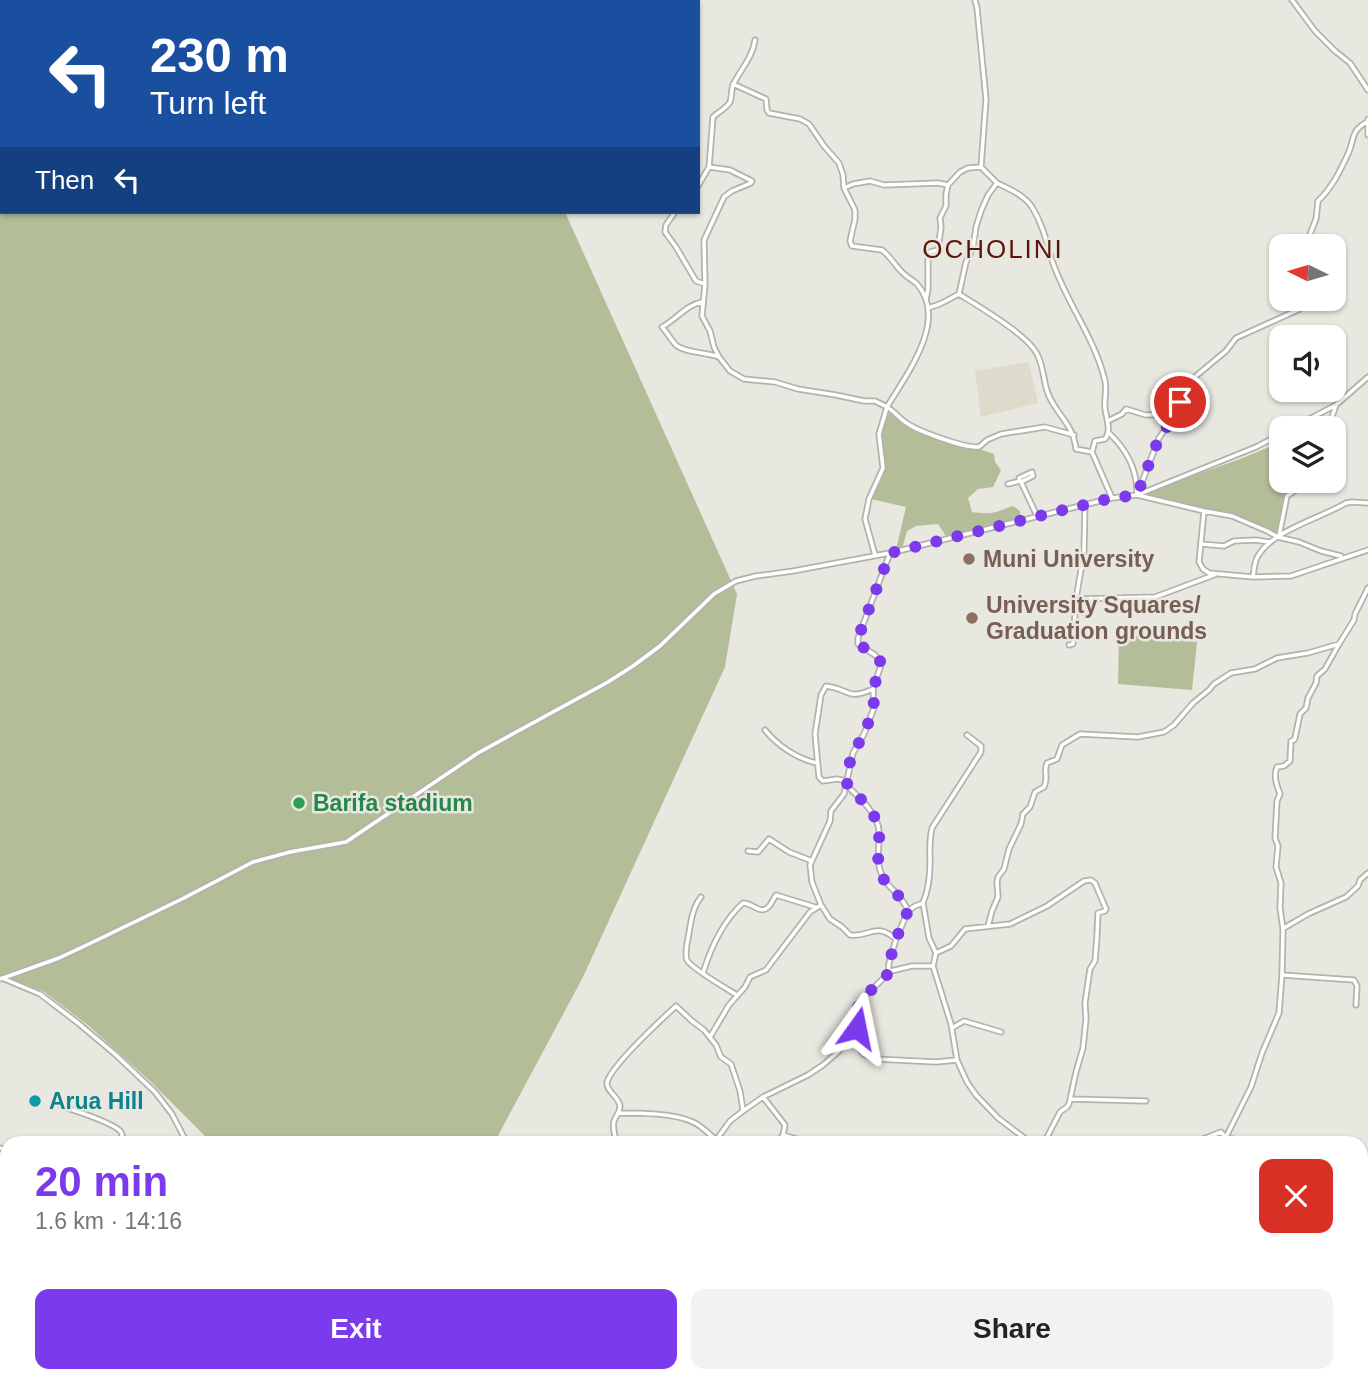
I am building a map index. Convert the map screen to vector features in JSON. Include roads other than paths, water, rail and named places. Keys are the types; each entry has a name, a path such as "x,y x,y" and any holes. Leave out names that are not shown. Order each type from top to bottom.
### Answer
{"street":[{"path":"975,0 986,99 981,167 997,183 1026,200 1032,207 1060,278 1095,349 1106,384 1105,409 1109,433 1105,439 1095,441 1092,452 1112,498"},
{"path":"1292,0 1315,31 1363,76 1368,89"},
{"path":"700,183 709,167 712,120 730,101 733,84 753,52 755,40"},
{"path":"733,84 766,99 769,113 803,120 812,127 842,168 844,188 855,210 850,244 882,250 918,285 926,300 928,325 923,343 887,407 879,434 883,468 869,499 865,519 875,555"},
{"path":"1367,120 1368,135"},
{"path":"1310,234 1316,219 1318,201 1328,192 1341,169 1350,151 1353,134 1367,120"},
{"path":"709,167 730,170 752,182 724,197 704,245 702,316 710,331 714,348 730,371 744,380 775,382 803,390 874,401 887,407 915,428 969,447 979,447 1001,434 1045,427 1074,435"},
{"path":"926,300 928,255 939,250 940,218 946,206 948,185 960,172 981,167"},
{"path":"844,188 870,181 884,184 948,185"},
{"path":"928,308 959,294 981,211 997,183"},
{"path":"674,214 666,225 665,232 696,281 705,284"},
{"path":"959,294 992,314 1035,349 1048,395 1074,435 1076,449 1092,452"},
{"path":"702,302 689,306 663,327 680,348 719,357"},
{"path":"1137,495 1159,438 1196,376 1226,351 1233,340 1294,312"},
{"path":"1315,416 1336,405 1368,377"},
{"path":"1332,416 1336,405"},
{"path":"1108,421 1126,409 1146,415 1175,415"},
{"path":"1109,433 1128,457 1137,478 1137,495"},
{"path":"1,978 59,958 253,862 290,852 340,844 352,839 478,753 633,666 660,646 714,594 728,585 741,580 890,553 1085,504 1137,495 1269,440"},
{"path":"1008,484 1020,481 1019,478 1032,472 1033,476 1021,482 1038,516"},
{"path":"1278,537 1287,496 1291,493"},
{"path":"1137,495 1232,516 1278,537 1343,557"},
{"path":"1253,577 1257,556 1269,542 1346,503 1368,503"},
{"path":"1069,645 1073,644 1076,599 1084,552 1085,504"},
{"path":"1204,511 1199,562 1203,569 1216,574 1291,576 1368,550"},
{"path":"1201,544 1227,546 1234,541 1269,542"},
{"path":"890,553 858,638 858,644 880,661 873,689 874,708 853,753 844,794 831,811 830,821 810,871 819,906 850,935 857,936 876,930 884,931 896,939"},
{"path":"1078,599 1155,597 1216,574"},
{"path":"1226,1136 1251,1087 1262,1053 1279,1016 1283,929 1281,883 1276,867 1277,801 1280,794 1275,770 1290,761 1291,741 1296,738 1300,714 1306,708 1317,676 1325,669 1354,620 1368,588"},
{"path":"988,926 998,897 998,877 1004,869 1023,814 1030,807 1035,792 1042,790 1047,781 1046,763 1057,759 1067,741 1084,733 1138,737 1164,732 1214,684 1231,673 1255,668 1277,658 1339,644"},
{"path":"873,689 858,695 824,687 816,730 818,778 823,781 837,779 847,783 876,820 879,831 880,872 891,889 903,898 908,911"},
{"path":"765,730 788,750 805,760 817,763"},
{"path":"967,735 982,749 932,828 929,838 930,871 923,903 929,938 936,953 933,966 952,1028 957,1060 976,1095 1021,1136"},
{"path":"748,851 760,851 769,839 789,852 812,861"},
{"path":"1283,929 1346,897 1368,873"},
{"path":"936,953 951,947 965,929 1003,925 1047,906 1087,880 1094,883 1105,904 1105,911 1098,912 1097,915 1096,954 1090,969 1085,1003 1084,1041 1068,1107 1060,1112 1048,1136"},
{"path":"703,973 712,947 730,917 743,903 748,902 764,910 776,895 819,906"},
{"path":"701,897 691,916 686,957 692,965 737,996"},
{"path":"888,974 896,939 908,911 923,903"},
{"path":"710,1037 729,1005 750,978 766,970 810,912 819,906"},
{"path":"719,1136 730,1121 743,1111 763,1097 817,1069 838,1052 857,1028 857,1009 861,1000 888,974 897,969 933,966"},
{"path":"1282,975 1354,980 1357,986 1356,1005"},
{"path":"1,978 31,989 46,998 116,1055 155,1092 172,1114 183,1136"},
{"path":"616,1136 614,1125 619,1113 619,1103 607,1083 616,1068 650,1030 676,1006 710,1037 721,1057 731,1063 743,1111"},
{"path":"952,1028 964,1021 1001,1032"},
{"path":"852,1036 863,1054 872,1058 936,1062 957,1060"},
{"path":"763,1097 785,1125 783,1135 786,1136"},
{"path":"1070,1099 1146,1101"},
{"path":"61,1106 102,1121 118,1129 123,1136"},
{"path":"619,1113 653,1114 687,1120 701,1127 710,1136"}],"place":[{"name":"Muni University","path":"969,559"},
{"name":"University Squares/ Graduation grounds","path":"972,618"},
{"name":"Barifa stadium","path":"299,803"},
{"name":"Arua Hill","path":"35,1101"}],"district":[{"name":"OCHOLINI","path":"993,249"}]}
